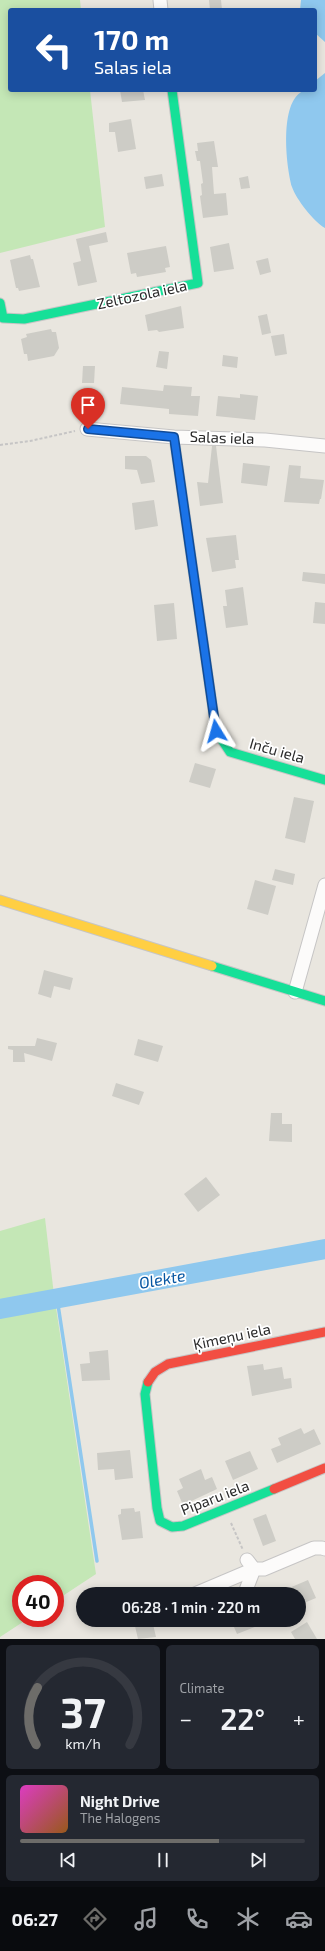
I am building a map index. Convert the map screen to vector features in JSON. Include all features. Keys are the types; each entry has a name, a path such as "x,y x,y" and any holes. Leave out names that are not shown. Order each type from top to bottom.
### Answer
{"street":[{"name":"Zeltozola iela","path":"0,303 3,318 24,319 198,283 172,92"},
{"name":"Salas iela","path":"88,429 174,437 264,440 325,446"},
{"name":"Inču iela","path":"174,437 216,731 230,752 325,780"},
{"path":"295,992 325,885"},
{"path":"0,900 325,1000"},
{"name":"Ķimeņu iela","path":"149,1377 156,1370 168,1364 325,1332"},
{"name":"Piparu iela","path":"149,1377 145,1394 157,1508 160,1521 172,1527 183,1526 226,1510 325,1468"},
{"path":"209,1587 251,1565 264,1569 314,1548 322,1548 325,1550"},
{"path":"247,1587 251,1565"}],"path":[{"path":"0,445 30,441 66,432 88,429"},
{"path":"226,1510 251,1565"}],"green space":[{"path":"0,0 80,0 81,8 8,8 8,92 90,92 105,227 0,253"},
{"path":"45,1218 54,1295 0,1305 0,1231"},
{"path":"55,1301 96,1574 64,1595 64,1575 12,1575 12,1627 15,1627 0,1637 0,1315"}],"water":[{"path":"301,0 325,0 325,42 317,35 317,8 300,8"},
{"path":"325,73 325,228 306,210 294,192 288,165 286,135 290,108 295,97 301,92 317,92 317,79"}],"building":[{"path":"209,0 221,0 222,8 210,8"},
{"path":"120,92 143,92 145,100 122,102"},
{"path":"131,119 136,149 118,152 115,132 109,132 109,123"},
{"path":"214,141 218,167 212,167 214,194 226,193 228,215 203,218 200,196 202,195 201,184 203,183 200,161 197,161 195,151 198,151 197,143"},
{"path":"162,174 164,186 146,189 144,177"},
{"path":"248,176 250,188 241,189 239,178"},
{"path":"106,232 108,242 89,246 97,282 78,286 73,263 81,261 76,239"},
{"path":"229,243 234,269 214,272 210,247"},
{"path":"166,246 170,267 165,268 166,272 137,277 136,273 131,274 127,253"},
{"path":"30,255 31,259 33,259 40,287 19,291 18,288 16,288 10,260"},
{"path":"268,258 271,272 260,275 256,261"},
{"path":"181,306 184,328 159,332 157,330 148,331 145,315"},
{"path":"267,314 271,333 262,335 258,316"},
{"path":"51,329 52,332 56,332 59,348 54,356 28,361 27,354 24,354 21,339 27,337 26,334"},
{"path":"284,334 287,354 275,356 271,336"},
{"path":"159,351 169,352 167,369 156,367"},
{"path":"223,355 238,357 237,368 222,366"},
{"path":"83,366 95,366 94,383 82,383"},
{"path":"164,385 192,387 191,396 200,396 198,416 169,414 169,409 120,404 122,387 163,391"},
{"path":"240,394 258,396 255,420 216,416 218,396 240,398"},
{"path":"212,446 216,446 223,503 200,506 197,482 208,483"},
{"path":"125,456 146,456 151,460 155,482 141,484 137,470 125,469"},
{"path":"243,463 270,466 267,486 241,483"},
{"path":"289,465 301,466 300,478 324,480 319,504 284,502"},
{"path":"154,500 158,526 135,530 132,503"},
{"path":"236,535 239,560 235,560 236,568 212,572 206,538"},
{"path":"303,572 325,574 325,584 302,581"},
{"path":"243,587 248,625 226,628 223,606 227,606 225,590"},
{"path":"315,602 325,603 325,624 313,623"},
{"path":"174,603 177,639 157,641 154,605"},
{"path":"195,763 216,769 210,788 189,782"},
{"path":"294,797 314,801 305,843 285,838"},
{"path":"275,869 295,874 293,885 272,880"},
{"path":"255,880 276,886 268,915 247,909"},
{"path":"44,970 73,978 70,990 54,986 51,998 38,994"},
{"path":"37,1038 57,1043 52,1061 24,1053 25,1062 13,1062 13,1050 8,1049 8,1046 35,1046"},
{"path":"138,1039 163,1046 158,1062 134,1055"},
{"path":"116,1083 144,1092 139,1105 112,1096"},
{"path":"271,1113 282,1113 282,1124 292,1124 292,1142 269,1141"},
{"path":"206,1177 220,1195 198,1212 184,1194"},
{"path":"108,1350 110,1380 82,1381 80,1364 90,1363 89,1352"},
{"path":"263,1364 264,1370 282,1367 284,1379 291,1378 292,1388 252,1396 247,1366"},
{"path":"301,1428 304,1434 314,1429 321,1444 277,1463 271,1449 281,1445 278,1438"},
{"path":"130,1450 133,1478 115,1480 114,1469 98,1470 97,1453"},
{"path":"250,1451 258,1469 233,1480 225,1461"},
{"path":"201,1469 205,1480 212,1477 217,1489 183,1505 177,1491 183,1488 179,1479"},
{"path":"134,1508 135,1512 140,1511 143,1538 122,1540 118,1515 121,1514 121,1509"},
{"path":"266,1514 276,1541 263,1546 253,1519"},
{"path":"308,1580 316,1598 306,1602 306,1587 292,1587"},
{"path":"306,1623 317,1639 295,1639 291,1632 299,1627 306,1627"},
{"path":"135,1627 154,1627 156,1637 138,1639"},
{"path":"234,1627 255,1627 237,1634"}],"waterway":[{"name":"Olekte","path":"0,1309 325,1249"},
{"path":"57,1298 97,1561"}],"traffic: fast":[{"path":"0,303 3,318 24,319 198,283 172,92"},
{"path":"174,437 216,731 230,752 325,780"},
{"path":"212,966 325,1001"},
{"path":"148,1382 145,1394 157,1508 160,1521 172,1527 183,1526 274,1489"}],"traffic: slow":[{"path":"0,900 212,966"}],"traffic: jam":[{"path":"148,1382 155,1372 168,1364 325,1332"},
{"path":"274,1489 325,1468"}],"route":[{"path":"88,429 174,437 216,731"}]}
